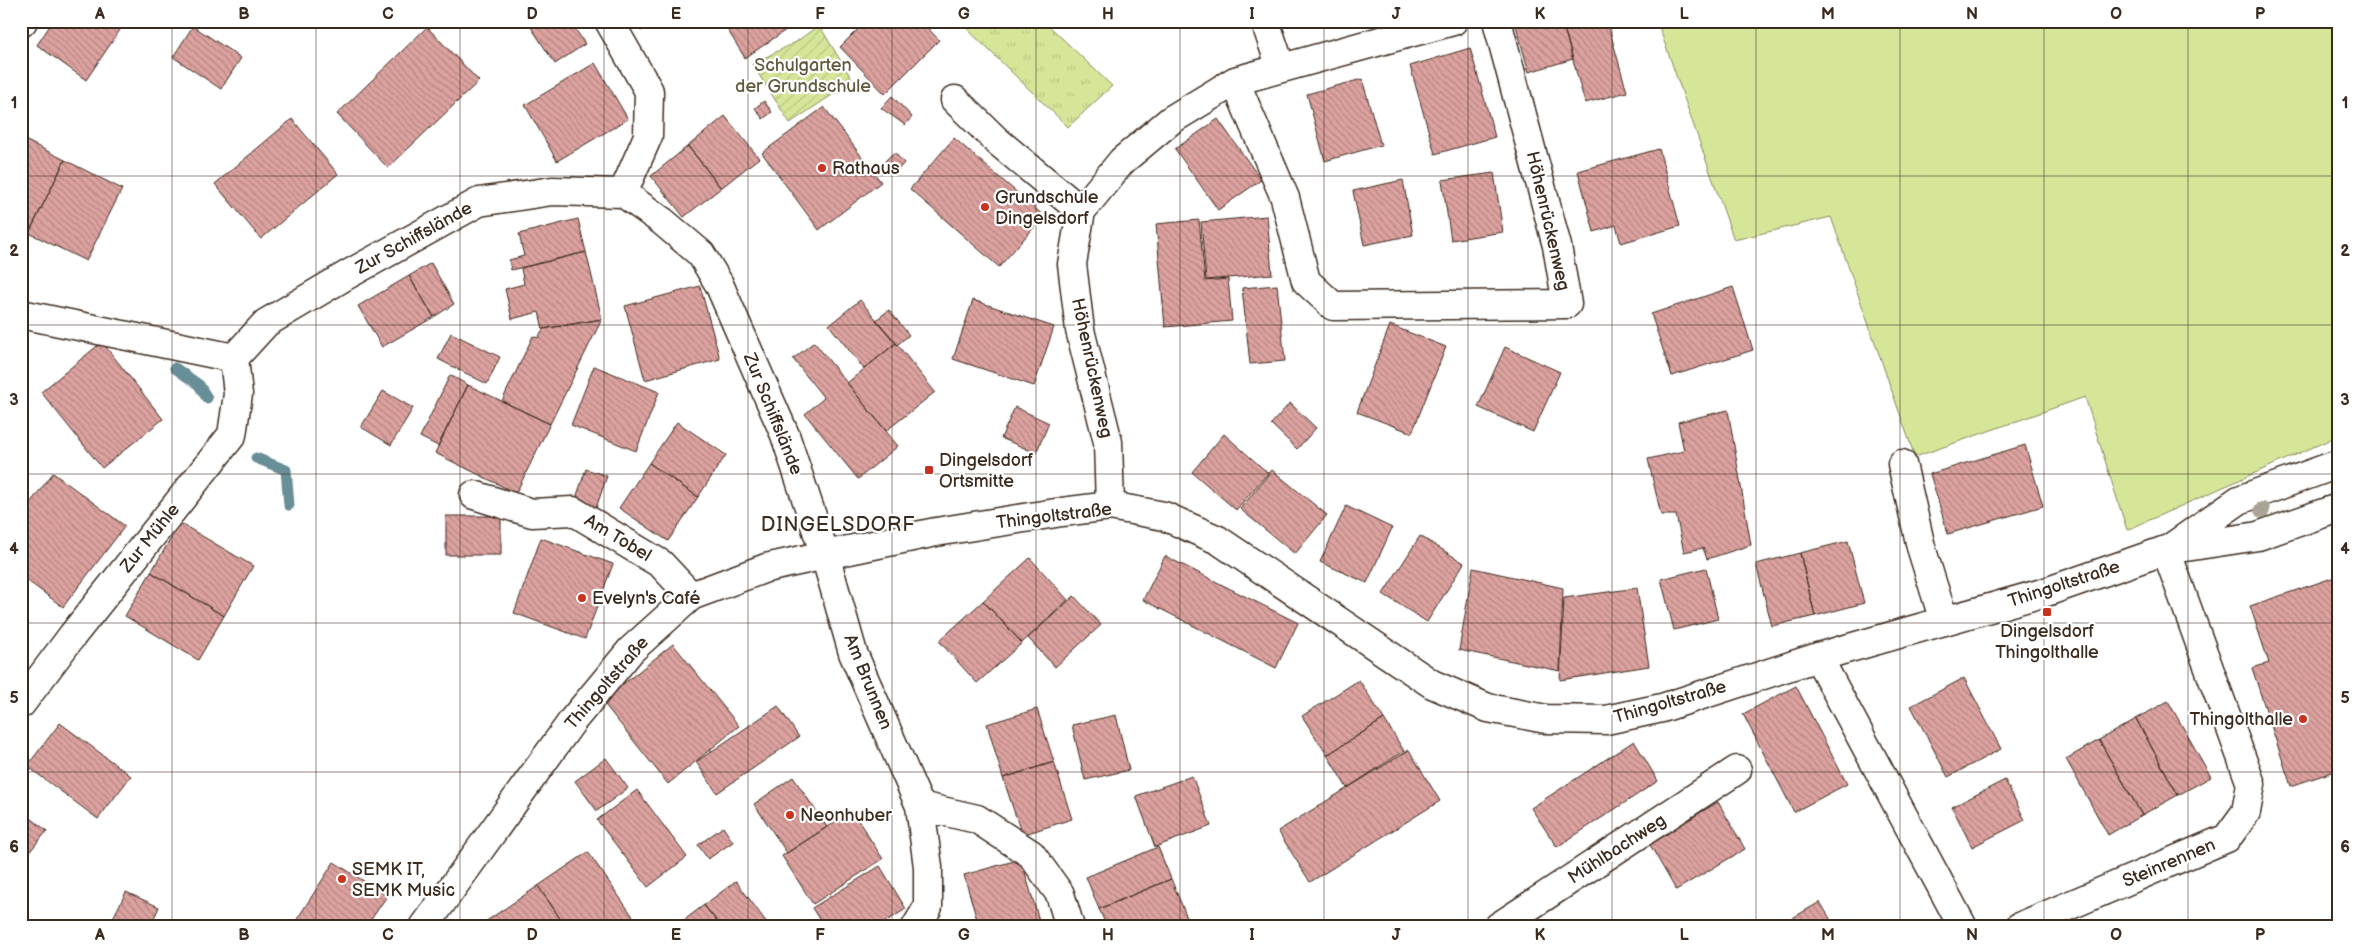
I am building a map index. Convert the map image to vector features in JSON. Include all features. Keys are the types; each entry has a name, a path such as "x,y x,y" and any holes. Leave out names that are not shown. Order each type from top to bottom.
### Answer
{"street":[{"path":"608,21 649,91 648,136 623,193"},
{"path":"1265,21 1281,68"},
{"name":"Höhenrückenweg","path":"1110,506 1108,442 1080,330 1072,264 1081,211 1122,160 1171,120 1235,81 1453,21"},
{"name":"Höhenrückenweg","path":"1235,81 1285,198 1306,281 1334,306 1567,304 1557,246 1497,21"},
{"path":"955,100 996,140 1081,211"},
{"name":"Zur Schiffslände","path":"234,358 266,323 347,275 479,202 552,191 623,193 662,221 701,254 719,284 785,435 825,555"},
{"path":"21,314 234,358"},
{"name":"Zur Mühle","path":"21,704 72,636 232,435 238,394 234,358"},
{"path":"1902,464 1921,547 1944,621"},
{"name":"Thingoltstraße","path":"2166,550 2239,500 2338,464"},
{"name":"Am Tobel","path":"474,495 532,513 573,511 661,564 691,596"},
{"name":"Thingoltstraße","path":"424,927 573,720 631,650 691,596 766,568 825,555 936,532 1110,506 1164,516 1218,540 1432,684 1488,708 1546,719 1606,720 1662,708 1818,657 2046,592 2166,550 2258,536 2338,508"},
{"name":"Steinrennen","path":"2019,927 2228,838 2246,812 2251,784 2166,550"},
{"name":"Am Brunnen","path":"825,555 853,653 920,806 928,867 928,908 916,927"},
{"path":"1818,657 1963,927"},
{"name":"Mühlbachweg","path":"1498,927 1737,770"},
{"path":"920,806 976,819 1030,854 1060,894 1070,927"}],"green space":[{"path":"959,21 1015,21 1019,25 1030,21 1044,21 1112,86 1068,127"},
{"path":"1657,21 2338,21 2338,436 2127,530 2085,397 1915,457 1831,217 1734,240"},
{"name":"Schulgarten der Grundschule","path":"819,25 853,81 790,123 752,64 796,42"}],"building":[{"path":"53,21 107,21 120,30 86,80 37,45"},
{"path":"527,21 570,21 585,44 555,64"},
{"path":"634,21 655,21 641,31"},
{"path":"722,21 799,21 745,58"},
{"path":"866,21 921,21 939,40 885,94 840,47"},
{"path":"1562,21 1573,59 1529,72 1515,22"},
{"path":"1562,21 1607,21 1627,92 1585,103"},
{"path":"193,26 241,58 221,89 173,57"},
{"path":"427,27 479,81 388,168 337,114"},
{"path":"1470,48 1495,137 1435,154 1410,66"},
{"path":"595,63 628,119 557,161 525,105"},
{"path":"1362,79 1381,145 1325,161 1307,94"},
{"path":"892,96 912,117 905,125 881,108"},
{"path":"764,101 772,112 763,119 755,108"},
{"name":"Rathaus","path":"824,107 881,182 819,230 762,153"},
{"path":"725,116 759,158 721,188 688,146"},
{"path":"292,119 338,174 261,239 215,184"},
{"path":"1218,119 1261,180 1218,210 1175,149"},
{"path":"21,138 65,160 29,233 21,229"},
{"path":"954,138 1044,216 999,267 910,189"},
{"path":"688,146 721,188 684,217 651,176"},
{"path":"1659,149 1680,226 1621,243 1616,225 1594,232 1578,171"},
{"path":"894,152 904,163 896,172 885,161"},
{"path":"65,160 122,189 86,261 29,233"},
{"path":"1494,173 1503,232 1451,240 1442,180"},
{"path":"1403,180 1413,235 1364,245 1353,191"},
{"path":"1267,216 1272,274 1206,280 1201,222"},
{"path":"578,219 586,252 511,270 509,260 524,256 519,234"},
{"path":"1199,220 1205,281 1228,279 1232,321 1165,327 1156,224"},
{"path":"586,252 602,319 543,329 539,312 512,319 505,289 524,284 521,268"},
{"path":"431,263 454,304 434,317 409,276"},
{"path":"409,276 434,317 382,347 358,306"},
{"path":"1277,285 1285,361 1250,364 1242,288"},
{"path":"700,286 720,359 645,380 625,306"},
{"path":"1733,287 1753,350 1672,376 1651,314"},
{"path":"860,300 896,343 864,369 829,325"},
{"path":"973,300 1054,327 1034,386 953,359"},
{"path":"889,310 909,335 897,345 876,320"},
{"path":"602,319 550,424 502,401 533,336 538,338 543,329"},
{"path":"1390,325 1446,347 1412,433 1357,412"},
{"path":"451,333 500,357 487,384 438,359"},
{"path":"102,342 163,419 102,468 41,392"},
{"path":"814,342 898,446 858,479 805,414 824,398 793,359"},
{"path":"896,343 935,392 886,431 847,383"},
{"path":"1505,347 1560,372 1533,432 1478,407"},
{"path":"594,366 659,392 636,451 571,425"},
{"path":"450,375 468,385 438,446 420,437"},
{"path":"468,385 550,424 516,493 435,453"},
{"path":"383,391 413,408 391,445 361,427"},
{"path":"1290,403 1316,428 1297,449 1271,424"},
{"path":"1015,407 1049,423 1036,453 1001,438"},
{"path":"1728,410 1751,545 1707,559 1703,548 1684,552 1676,515 1661,515 1648,459 1684,451 1678,422"},
{"path":"677,422 726,455 698,497 649,463"},
{"path":"1224,434 1268,473 1236,510 1192,472"},
{"path":"2025,445 2043,506 1948,534 1930,474"},
{"path":"649,463 698,497 668,541 619,508"},
{"path":"586,469 607,476 595,511 574,504"},
{"path":"1272,470 1327,515 1295,554 1240,509"},
{"path":"53,473 125,526 63,607 21,576 21,515"},
{"path":"1346,506 1392,528 1367,583 1320,562"},
{"path":"446,516 501,516 501,555 446,555"},
{"path":"180,523 253,566 224,616 151,572"},
{"path":"1420,536 1464,563 1427,622 1383,594"},
{"path":"541,538 613,564 585,639 514,613"},
{"path":"1848,541 1864,603 1815,616 1800,553"},
{"path":"1800,553 1815,616 1772,626 1756,564"},
{"path":"1165,556 1298,623 1276,668 1143,600"},
{"path":"1030,558 1068,600 1022,643 983,601"},
{"path":"1473,568 1563,588 1560,671 1459,650"},
{"path":"1706,568 1718,619 1674,630 1661,579"},
{"path":"151,572 224,616 198,660 125,616"},
{"name":"Thingolthalle","path":"2338,576 2338,770 2291,786 2252,668 2269,663 2250,606"},
{"path":"1637,588 1649,666 1560,680 1564,598"},
{"path":"1074,596 1101,625 1055,667 1028,638"},
{"path":"983,601 1022,643 977,683 939,641"},
{"path":"673,644 739,726 668,784 602,701"},
{"path":"1964,678 2001,749 1948,777 1911,706"},
{"path":"1359,680 1384,719 1327,755 1302,716"},
{"path":"1796,686 1847,784 1794,812 1743,714"},
{"path":"2168,701 2211,777 2178,795 2136,719"},
{"path":"778,706 799,737 717,793 696,762"},
{"path":"1037,709 1054,762 1003,778 987,724"},
{"path":"1116,715 1129,770 1085,780 1072,725"},
{"path":"1384,719 1404,751 1347,788 1327,755"},
{"path":"2136,719 2178,795 2142,815 2099,740"},
{"path":"60,723 131,776 98,819 27,766"},
{"path":"2099,740 2142,815 2108,835 2066,759"},
{"path":"1634,741 1658,781 1557,847 1531,808"},
{"path":"1409,750 1440,801 1310,882 1278,831"},
{"path":"606,758 628,788 597,811 575,781"},
{"path":"1054,762 1072,819 1022,835 1003,778"},
{"path":"1192,776 1211,826 1155,847 1136,796"},
{"name":"Neonhuber","path":"793,777 827,827 787,853 754,804"},
{"path":"2005,780 2025,820 1972,847 1952,807"},
{"path":"637,790 687,857 648,887 597,820"},
{"path":"1718,802 1745,849 1676,890 1649,843"},
{"path":"21,810 47,831 21,862"},
{"path":"852,811 883,859 813,904 782,856"},
{"path":"723,827 733,842 708,859 698,845"},
{"path":"1158,847 1171,879 1099,909 1086,877"},
{"path":"588,852 634,918 621,927 566,927 538,886"},
{"path":"1021,859 1041,927 979,927 964,875"},
{"name":"SEMK IT, SEMK Music","path":"334,862 387,896 366,927 292,927"},
{"path":"880,866 906,909 877,927 824,927 812,908"},
{"path":"1171,879 1191,927 1107,927 1099,909"},
{"path":"736,881 767,923 762,927 721,927 704,905"},
{"path":"538,886 566,927 483,927 482,924"},
{"path":"126,892 159,907 150,927 121,927 111,922"},
{"path":"1820,902 1835,927 1777,927"},
{"path":"704,905 721,927 675,927"},
{"path":"1543,920 1548,927 1533,927"}],"waterway":[{"path":"175,368 199,385 207,398"},
{"path":"256,458 286,470 289,505"}],"place":[{"name":"Rathaus","path":"822,168"},
{"name":"Grundschule Dingelsdorf","path":"985,207"},
{"name":"Dingelsdorf Ortsmitte","path":"929,470"},
{"name":"Evelyn's Café","path":"582,598"},
{"name":"Dingelsdorf Thingolthalle","path":"2047,612"},
{"name":"Thingolthalle","path":"2303,719"},
{"name":"Neonhuber","path":"790,815"},
{"name":"SEMK IT, SEMK Music","path":"342,879"}],"district":[{"name":"DINGELSDORF","path":"838,525"}]}
